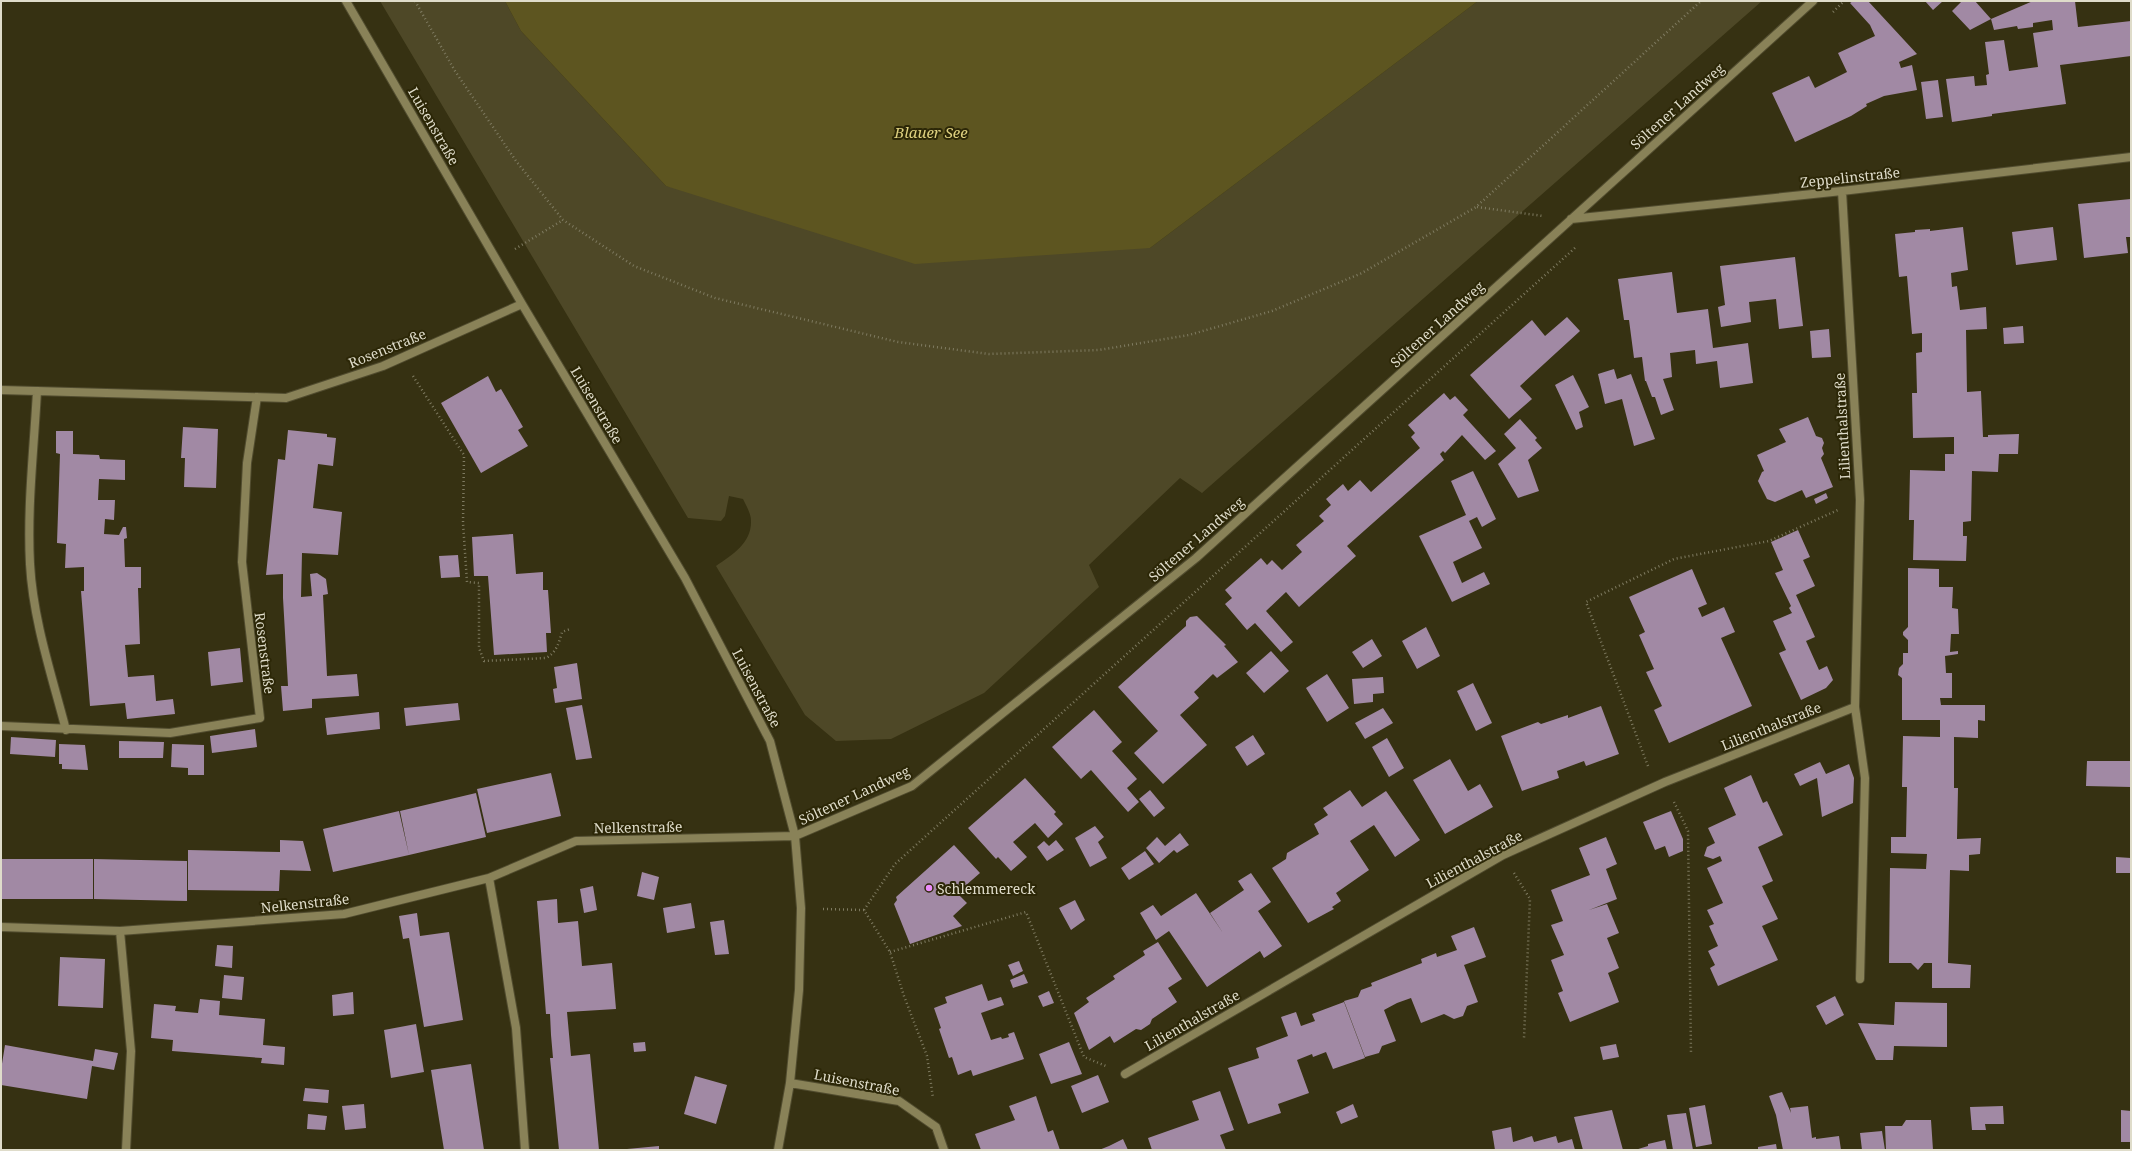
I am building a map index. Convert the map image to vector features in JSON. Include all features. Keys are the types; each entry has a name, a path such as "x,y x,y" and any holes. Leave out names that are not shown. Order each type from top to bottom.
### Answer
{"street":[{"name":"Luisenstraße","path":"346,1 522,304 685,578 770,741 795,836"},
{"name":"Söltener Landweg","path":"778,1150 790,1083 799,990 801,908 795,836 912,786 1196,558 1813,1"},
{"name":"Zeppelinstraße","path":"1571,219 1842,191 2131,158"},
{"name":"Lilienthalstraße","path":"1842,191 1860,500 1855,707 1865,778 1860,979"},
{"name":"Rosenstraße","path":"1,390 286,398 383,366 522,304"},
{"path":"37,390 31,497 30,564 39,629 66,730"},
{"name":"Rosenstraße","path":"1,726 66,730 170,733 260,718 242,562 247,463 257,397"},
{"name":"Lilienthalstraße","path":"1125,1074 1503,855 1665,782 1855,707"},
{"name":"Nelkenstraße","path":"1,926 120,931 344,914 489,878 576,841 795,836"},
{"path":"489,878 516,1028 525,1150"},
{"path":"120,931 131,1051 126,1150"},
{"name":"Luisenstraße","path":"790,1083 899,1101 936,1127"},
{"path":"936,1127 944,1150"}],"path":[{"path":"415,1 460,78 516,161 563,220 634,266 715,298 898,342 989,354 1099,350 1189,335 1272,311 1362,273 1476,207 1702,1"},
{"path":"1827,17 1844,1"},
{"path":"1476,207 1571,219"},
{"path":"497,259 563,220"},
{"path":"864,910 895,864 1581,242"},
{"path":"401,358 464,455 463,524 467,582 480,583 479,648 484,661 546,658 552,656 558,645 562,632 570,629"},
{"path":"1656,787 1586,602 1674,560 1769,541 1860,500"},
{"path":"1665,782 1688,831 1691,1054"},
{"path":"1503,855 1530,899 1524,1038"},
{"path":"801,908 864,910"},
{"path":"864,910 890,952 904,996 927,1056 936,1127"},
{"path":"890,952 1026,912 1084,1057 1125,1074"}],"shaded area":[{"path":"380,1 505,1 521,31 666,186 1150,248 1478,1 1762,1 1202,493 1180,478 1089,565 1099,587 984,693 891,739 836,741 805,715 716,566 735,552 745,541 748,535 751,518 743,499 729,496 725,516 721,521 688,518"}],"water":[{"name":"Blauer See","path":"505,1 1478,1 1150,248 915,264 666,186 521,31"}],"building":[{"path":"1853,1 1868,1 1917,54 1899,62 1901,68 1912,65 1917,90 1884,96 1866,104 1867,106 1851,116 1795,142 1772,93 1809,76 1815,88 1847,72 1838,53 1875,36 1870,25 1850,3"},
{"path":"1925,1 1943,1 1933,10"},
{"path":"1962,1 1975,1 1991,19 1970,30 1952,11"},
{"path":"2033,1 2075,1 2078,27 2131,21 2131,56 2060,65 2066,104 1992,114 1992,116 1952,122 1946,79 1974,76 1975,86 1987,85 1986,75 1989,74 1985,42 2004,40 2009,71 2038,67 2033,33 2053,30 2052,20 2033,23 2033,27 2018,29 2017,26 1994,30 1991,19"},
{"path":"1938,80 1943,117 1926,119 1921,82"},
{"path":"2131,199 2131,237 2126,237 2128,253 2084,258 2078,204"},
{"path":"1963,227 1968,270 1951,273 1952,287 1957,286 1960,310 1986,307 1987,329 1966,330 1967,392 1981,391 1983,437 1988,437 1988,435 2019,434 2018,454 1999,454 1998,472 1972,471 1971,521 1963,522 1963,536 1967,536 1966,561 1913,560 1914,520 1909,520 1910,470 1945,471 1945,454 1954,454 1954,437 1913,438 1912,393 1917,393 1916,353 1922,352 1922,333 1912,334 1907,276 1899,277 1895,234 1915,232 1915,230 1930,229 1930,231"},
{"path":"2053,227 2057,260 2016,265 2012,232"},
{"path":"1795,257 1803,326 1779,329 1776,299 1749,302 1751,322 1721,327 1718,307 1725,305 1720,266"},
{"path":"1672,272 1677,313 1708,309 1713,348 1748,343 1753,383 1720,388 1717,361 1696,364 1695,350 1670,353 1672,377 1663,379 1674,410 1661,415 1655,397 1652,397 1645,381 1642,357 1634,358 1629,320 1624,320 1618,279"},
{"path":"1567,317 1580,331 1520,386 1532,399 1509,419 1470,375 1532,320 1545,336"},
{"path":"2023,326 2024,343 2004,344 2003,328"},
{"path":"1829,329 1831,357 1812,358 1810,331"},
{"path":"1614,369 1617,379 1631,374 1655,439 1634,446 1622,399 1605,404 1598,374"},
{"path":"1573,375 1589,407 1579,412 1583,427 1576,430 1555,385"},
{"path":"488,376 496,392 501,389 523,427 518,430 528,446 481,473 441,403"},
{"path":"1444,393 1450,400 1455,396 1468,410 1463,415 1496,451 1485,460 1462,435 1445,453 1443,451 1440,454 1444,460 1347,546 1356,556 1299,607 1286,592 1266,611 1293,642 1281,652 1255,623 1247,630 1225,604 1232,598 1225,590 1261,558 1267,565 1272,560 1282,570 1302,552 1296,545 1324,521 1319,516 1331,505 1326,499 1343,484 1348,491 1360,480 1371,492 1420,448 1411,437 1415,433 1408,425"},
{"path":"1808,417 1816,436 1822,438 1824,443 1822,448 1824,454 1821,458 1833,487 1806,498 1802,490 1775,502 1767,499 1758,481 1762,472 1764,471 1757,455 1786,442 1779,429"},
{"path":"1520,419 1537,438 1535,440 1542,448 1528,460 1539,491 1518,498 1498,464 1516,448 1504,434"},
{"path":"183,427 218,429 216,488 184,487 185,458 181,458"},
{"path":"288,430 327,434 327,437 336,438 333,466 318,464 313,508 342,512 338,555 302,553 301,597 312,596 310,574 317,573 326,579 328,594 323,595 327,676 357,674 359,696 312,699 312,708 283,711 281,686 288,686 283,574 266,575 278,459 285,460"},
{"path":"56,431 73,431 73,454 99,455 100,459 125,460 125,480 99,479 98,500 115,500 114,520 105,519 104,534 119,535 123,527 126,527 127,538 124,539 125,567 141,567 141,588 138,588 140,644 125,645 128,677 154,675 156,701 173,699 175,714 127,719 125,703 90,706 81,591 84,591 84,567 65,568 66,544 57,543 60,454 56,453"},
{"path":"1473,471 1496,519 1482,527 1477,517 1469,521 1482,548 1453,562 1462,583 1484,572 1490,584 1452,602 1419,536 1466,515 1451,481"},
{"path":"1826,493 1828,498 1816,504 1814,499"},
{"path":"1798,530 1810,557 1803,560 1815,586 1796,595 1815,637 1806,641 1819,670 1827,666 1833,680 1826,688 1801,700 1779,653 1786,650 1773,621 1792,613 1789,608 1791,606 1775,573 1783,570 1771,542"},
{"path":"513,534 516,574 543,572 543,590 548,590 551,633 546,633 547,652 494,655 488,576 474,576 472,537"},
{"path":"458,555 460,577 441,578 439,556"},
{"path":"1908,568 1939,569 1939,587 1953,587 1952,608 1958,609 1959,634 1951,634 1950,652 1958,651 1958,654 1945,656 1946,673 1952,673 1952,698 1940,698 1941,705 1985,705 1985,721 1978,720 1978,738 1954,737 1954,788 1958,788 1957,839 1981,838 1980,854 1969,855 1969,871 1950,870 1948,963 1971,965 1970,988 1932,988 1932,963 1924,963 1918,970 1911,963 1889,963 1890,868 1926,869 1927,854 1891,853 1891,837 1906,837 1907,787 1902,787 1903,736 1940,737 1940,720 1902,720 1902,678 1898,675 1899,668 1903,664 1903,653 1908,653 1908,640 1903,635 1903,632 1908,627"},
{"path":"1692,569 1707,604 1698,608 1702,617 1724,607 1735,632 1721,638 1752,706 1669,743 1654,710 1662,706 1646,672 1654,669 1639,635 1645,632 1629,597"},
{"path":"1197,616 1226,645 1224,646 1238,662 1217,678 1213,674 1194,692 1199,698 1180,715 1207,745 1163,784 1134,753 1158,731 1118,687 1186,626 1186,621 1190,617"},
{"path":"1426,627 1440,656 1417,669 1402,641"},
{"path":"1372,639 1382,656 1363,668 1352,652"},
{"path":"240,648 243,682 211,686 208,652"},
{"path":"1271,651 1289,671 1264,693 1246,673"},
{"path":"577,663 582,699 555,703 553,689 557,688 554,667"},
{"path":"1327,674 1349,708 1327,722 1306,688"},
{"path":"1383,677 1384,693 1373,694 1373,702 1354,704 1352,679"},
{"path":"1473,683 1492,723 1476,731 1457,691"},
{"path":"458,703 460,720 406,726 404,708"},
{"path":"582,705 592,758 576,760 566,708"},
{"path":"1601,706 1619,754 1586,766 1584,761 1557,771 1559,778 1522,791 1501,736 1538,722 1541,724 1568,715 1568,718"},
{"path":"1383,708 1393,723 1365,739 1355,723"},
{"path":"1094,710 1122,742 1112,751 1137,779 1127,788 1139,802 1128,812 1091,770 1081,779 1052,747"},
{"path":"379,712 380,729 327,735 325,718"},
{"path":"255,729 257,747 212,753 210,736"},
{"path":"1253,735 1265,754 1247,766 1235,747"},
{"path":"11,737 56,740 55,757 10,754"},
{"path":"1387,738 1404,768 1389,777 1372,747"},
{"path":"119,741 164,742 163,758 119,758"},
{"path":"59,744 85,745 88,770 62,769 62,764 59,764"},
{"path":"172,744 204,745 204,775 188,775 188,768 171,767"},
{"path":"1450,759 1468,791 1480,784 1493,807 1445,834 1413,780"},
{"path":"2087,761 2131,761 2131,787 2086,786"},
{"path":"1820,762 1826,774 1849,764 1854,778 1853,803 1822,817 1817,778 1800,786 1794,774"},
{"path":"551,773 561,816 487,833 477,789"},
{"path":"1751,775 1763,803 1767,801 1783,835 1758,847 1773,881 1762,886 1778,919 1762,926 1778,960 1718,986 1710,968 1715,965 1708,951 1718,946 1709,926 1714,924 1707,910 1723,903 1707,868 1722,861 1720,856 1713,859 1704,856 1707,847 1715,843 1708,828 1736,815 1724,788"},
{"path":"1025,778 1056,812 1054,814 1063,824 1048,838 1035,823 1013,842 1027,857 1011,871 998,857 996,859 968,828"},
{"path":"1150,790 1165,808 1154,817 1139,799"},
{"path":"1350,790 1362,807 1386,791 1420,840 1395,857 1374,825 1350,841 1369,870 1336,893 1341,901 1332,907 1334,909 1308,923 1272,868 1286,859 1287,853 1319,834 1314,824 1328,815 1323,808"},
{"path":"476,793 486,837 409,855 400,811"},
{"path":"399,811 409,855 333,872 323,829"},
{"path":"1671,811 1683,839 1683,851 1669,857 1665,846 1655,850 1643,822"},
{"path":"1095,826 1104,837 1098,842 1107,858 1090,867 1075,838"},
{"path":"1180,833 1189,845 1177,853 1174,850 1159,863 1146,848 1157,837 1165,846"},
{"path":"1606,837 1617,864 1606,869 1617,899 1589,910 1607,904 1619,933 1607,938 1619,968 1608,973 1619,1002 1570,1022 1558,993 1563,991 1551,960 1564,955 1551,925 1563,921 1551,890 1590,875 1579,848"},
{"path":"280,840 303,841 311,871 280,870 279,891 188,890 188,850 280,852"},
{"path":"1056,840 1064,850 1047,861 1037,847 1044,841 1049,846"},
{"path":"954,845 980,873 957,893 967,903 953,916 962,926 910,944 894,904 897,900 896,897"},
{"path":"1145,851 1154,864 1129,880 1121,868"},
{"path":"2116,857 2131,858 2131,873 2116,873"},
{"path":"1,859 93,859 93,899 1,899"},
{"path":"94,859 187,861 187,901 94,899"},
{"path":"642,872 659,877 654,900 637,896"},
{"path":"1251,873 1271,902 1258,911 1282,946 1264,958 1260,951 1207,987 1169,931 1156,940 1140,913 1153,905 1161,916 1196,893 1223,933 1210,913 1244,890 1238,881"},
{"path":"593,886 597,910 584,913 580,889"},
{"path":"557,899 558,923 578,921 582,966 612,963 616,1009 567,1012 571,1056 590,1054 599,1150 559,1150 550,1058 553,1058 550,1014 546,1014 537,901"},
{"path":"1075,900 1085,920 1071,930 1059,908"},
{"path":"691,903 695,928 667,933 663,908"},
{"path":"417,913 420,936 449,932 463,1020 424,1027 409,938 403,939 399,916"},
{"path":"724,920 729,954 715,955 710,922"},
{"path":"1474,927 1486,957 1464,965 1478,1002 1467,1006 1463,1016 1454,1019 1444,1014 1421,1023 1411,998 1397,1003 1384,1010 1396,1041 1382,1046 1379,1053 1365,1057 1344,1001 1358,997 1361,990 1372,986 1371,983 1422,963 1421,959 1436,953 1437,957 1457,950 1451,936"},
{"path":"1158,942 1182,979 1168,988 1177,1002 1152,1019 1150,1024 1141,1030 1136,1029 1114,1043 1110,1036 1089,1050 1074,1013 1089,1002 1086,998 1115,979 1113,976 1145,955 1143,951"},
{"path":"217,945 233,946 232,968 215,966"},
{"path":"60,957 105,959 103,1008 58,1006"},
{"path":"1019,961 1023,971 1013,976 1008,965"},
{"path":"1024,974 1028,983 1013,988 1010,980"},
{"path":"224,975 244,977 242,1000 222,998"},
{"path":"982,984 988,1001 1001,997 1004,1005 981,1013 991,1040 1001,1037 1002,1039 1009,1037 1008,1034 1014,1032 1024,1059 973,1076 971,1070 958,1075 952,1057 949,1058 939,1029 941,1028 934,1008 947,1003 945,997"},
{"path":"1049,991 1054,1003 1043,1007 1038,996"},
{"path":"353,992 354,1014 333,1016 332,995"},
{"path":"1835,996 1844,1015 1826,1025 1816,1006"},
{"path":"200,999 220,1001 219,1015 265,1019 263,1045 285,1047 284,1065 261,1063 262,1058 172,1051 173,1040 151,1038 154,1004 176,1006 175,1011 198,1013"},
{"path":"1344,1002 1365,1058 1333,1069 1326,1052 1313,1057 1312,1054 1297,1060 1309,1093 1278,1104 1281,1113 1248,1124 1228,1068 1259,1058 1256,1048 1288,1036 1281,1017 1296,1012 1301,1026 1315,1021 1312,1014"},
{"path":"1895,1002 1947,1003 1947,1047 1894,1046 1893,1060 1876,1060 1858,1023 1894,1025"},
{"path":"416,1024 424,1072 391,1078 384,1030"},
{"path":"645,1042 646,1051 634,1052 633,1043"},
{"path":"1069,1042 1082,1074 1051,1084 1039,1054"},
{"path":"1616,1044 1619,1057 1603,1060 1600,1047"},
{"path":"5,1045 93,1061 95,1049 118,1053 114,1070 92,1066 87,1099 1,1085 1,1070"},
{"path":"471,1064 484,1150 444,1150 431,1070"},
{"path":"1098,1075 1109,1102 1082,1113 1071,1086"},
{"path":"695,1076 727,1085 716,1124 684,1114"},
{"path":"305,1088 329,1090 328,1103 303,1101"},
{"path":"1220,1091 1234,1130 1220,1135 1226,1150 1152,1150 1148,1138 1199,1120 1192,1101"},
{"path":"1782,1092 1791,1113 1790,1108 1808,1106 1812,1138 1816,1137 1816,1139 1839,1136 1841,1150 1783,1150 1776,1115 1769,1096"},
{"path":"1036,1096 1048,1132 1053,1130 1060,1150 981,1150 975,1134 1015,1120 1009,1106"},
{"path":"364,1104 366,1128 345,1130 342,1106"},
{"path":"1353,1104 1358,1117 1341,1124 1336,1112"},
{"path":"1705,1105 1712,1144 1696,1147 1689,1108"},
{"path":"2003,1106 2004,1124 1985,1124 1986,1130 1972,1130 1970,1107"},
{"path":"1612,1110 1623,1150 1583,1150 1574,1117"},
{"path":"2121,1110 2131,1111 2131,1142 2121,1142"},
{"path":"1686,1113 1693,1150 1673,1150 1667,1115"},
{"path":"308,1114 327,1116 325,1130 307,1129"},
{"path":"1906,1120 1931,1120 1933,1150 1886,1150 1885,1126 1902,1126"},
{"path":"1511,1127 1513,1142 1532,1136 1534,1142 1556,1136 1558,1143 1572,1139 1575,1150 1495,1150 1492,1131"},
{"path":"1882,1131 1885,1150 1862,1150 1860,1133"},
{"path":"1123,1139 1128,1150 1099,1150 1109,1146"},
{"path":"1665,1140 1667,1150 1635,1150 1648,1146 1648,1144"},
{"path":"1776,1144 1777,1150 1758,1150 1758,1147"},
{"path":"659,1146 659,1150 627,1150 627,1149"}],"place":[{"name":"Schlemmereck","path":"929,888"}]}
